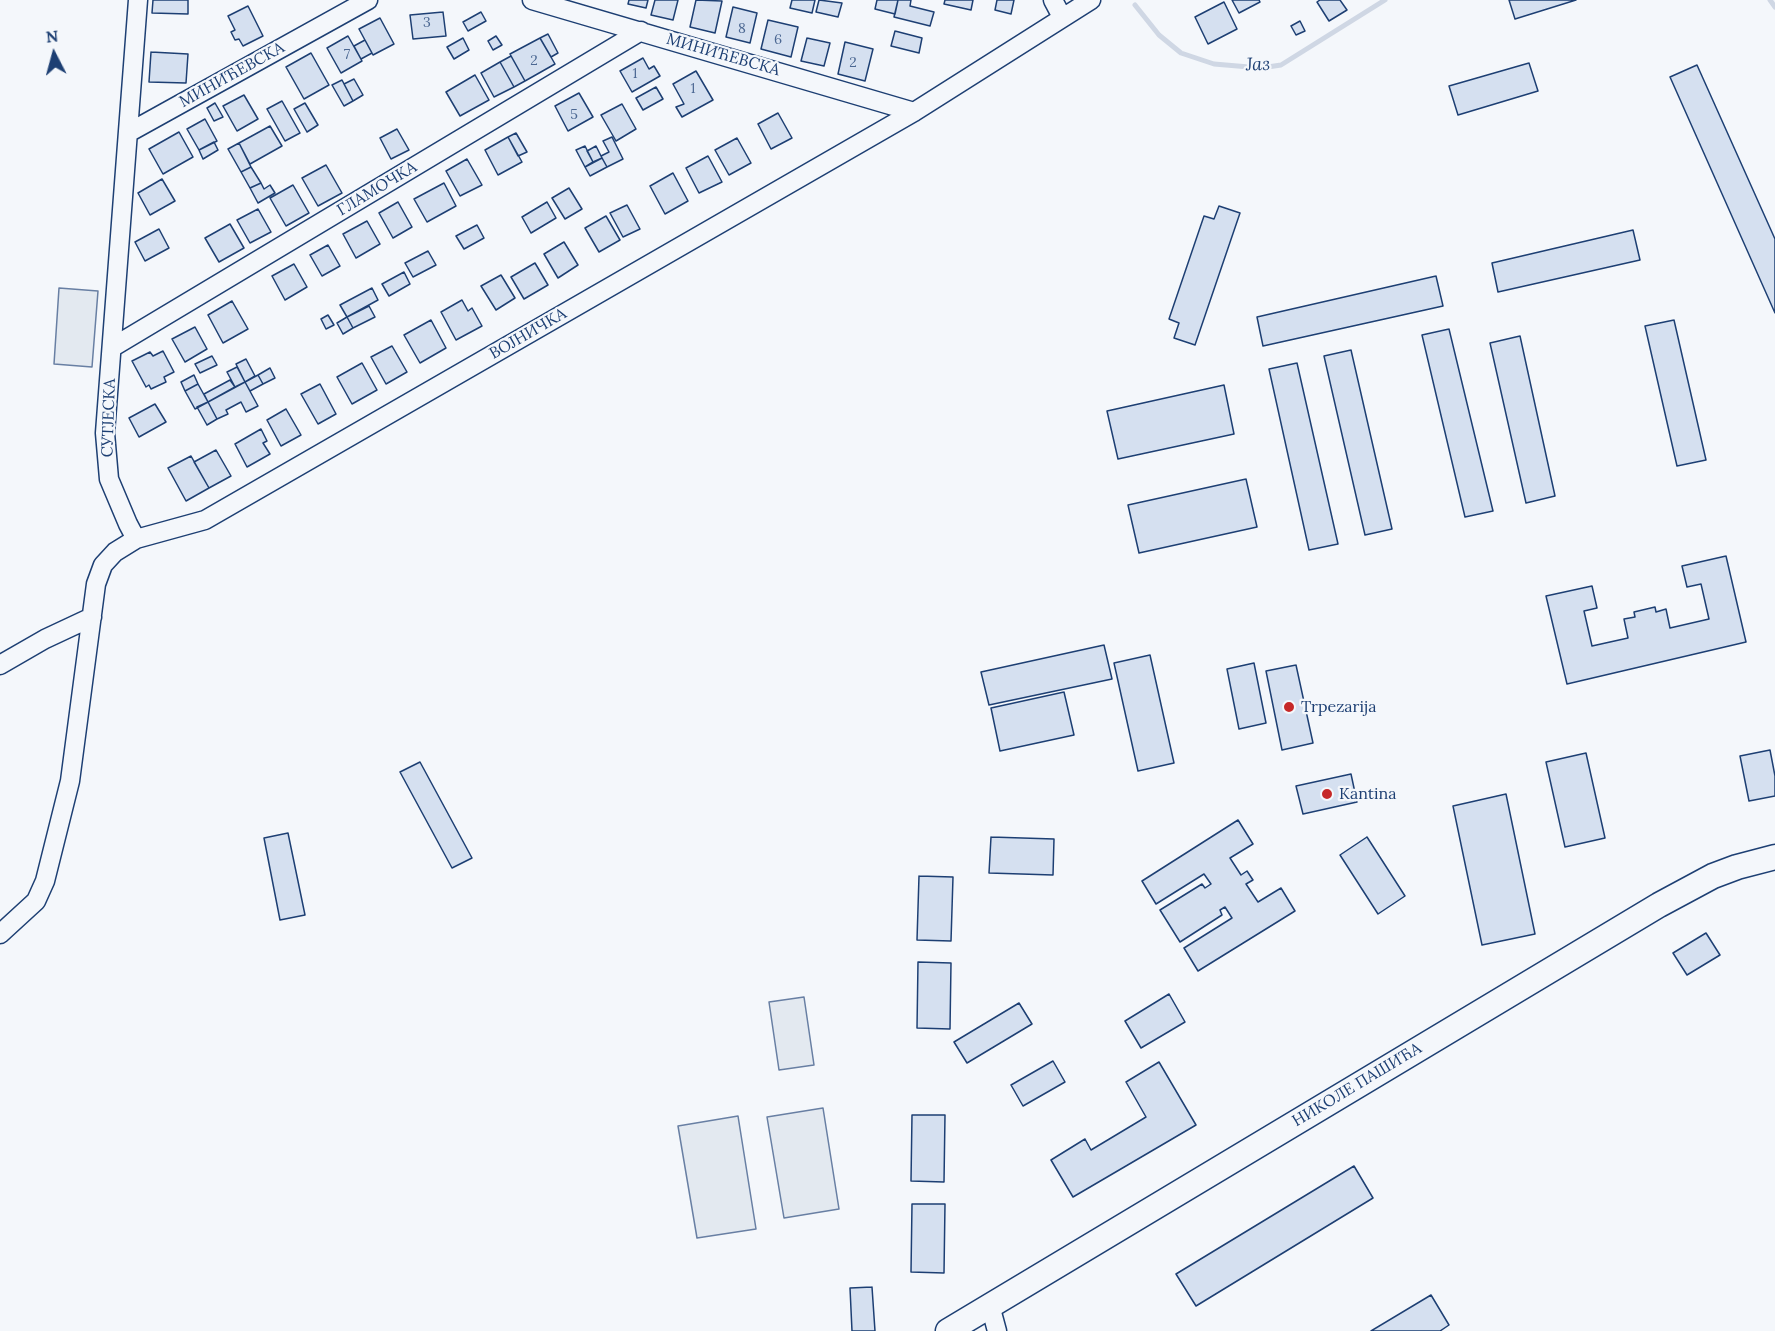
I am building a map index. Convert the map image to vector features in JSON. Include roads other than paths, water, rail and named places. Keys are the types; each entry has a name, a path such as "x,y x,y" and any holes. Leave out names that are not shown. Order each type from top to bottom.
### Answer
{"main road":[{"name":"НИКОЛЕ ПАШИЋА","path":"948,1331 1667,900 1713,876 1775,857"}],"street":[{"name":"СУТЈЕСКА","path":"136,539 113,492 105,433 138,0"},
{"name":"МИНИЋЕВСКА","path":"128,133 368,0"},
{"name":"МИНИЋЕВСКА","path":"532,0 914,112"},
{"path":"1053,0 1062,17"},
{"name":"ВОЈНИЧКА","path":"136,539 205,520 914,112 1091,0"},
{"name":"ГЛАМОЧКА","path":"113,347 641,32"},
{"path":"0,934 36,901 45,881 70,781 96,584 104,565 115,552 136,539"},
{"path":"0,665 45,639 92,617"},
{"path":"990,1305 997,1331"}],"waterway":[{"name":"Јаз","path":"1135,5 1159,35 1181,53 1214,64 1261,68 1281,65 1385,0"},
{"name":"Јаз","path":"1770,0 1775,7"}],"place":[{"name":"Trpezarija","path":"1289,707"},
{"name":"Kantina","path":"1327,794"}]}
